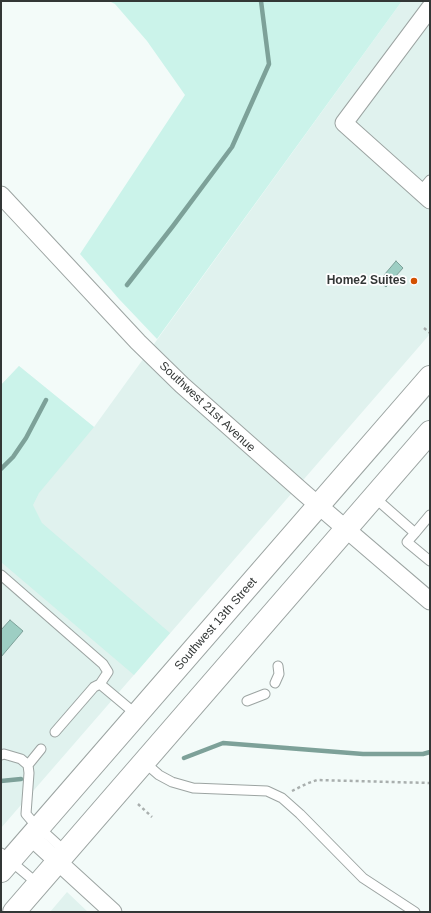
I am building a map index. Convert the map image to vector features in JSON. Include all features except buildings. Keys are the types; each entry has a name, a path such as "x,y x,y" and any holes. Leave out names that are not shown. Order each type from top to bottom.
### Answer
{"main road":[{"name":"Southwest 13th Street","path":"4,862 35,832 430,377"},
{"path":"14,912 430,432"}],"street":[{"path":"427,191 344,123 430,8"},
{"name":"Southwest 21st Avenue","path":"1,195 116,319 182,385 318,506 430,601"},
{"path":"35,832 62,856 113,912"}],"lane":[{"path":"374,497 415,533"},
{"path":"430,515 407,542 430,561"},
{"path":"1,575 103,664 108,672 100,684 94,686 55,732"},
{"path":"275,683 279,674 278,666"},
{"path":"100,684 137,715"},
{"path":"247,701 265,694"},
{"path":"28,765 41,749"},
{"path":"1,755 4,754 21,759 28,765 29,773 26,814 35,832"},
{"path":"144,762 159,775 172,782 193,788 267,791 282,798 300,814 363,878 414,912"},
{"path":"4,862 38,884"}],"path":[{"path":"424,328 430,334"},
{"path":"282,798 293,790 317,780 430,783"},
{"path":"138,804 152,817"}],"shaded area":[{"path":"109,1 402,1 157,339 119,299 80,254 185,95 147,41 115,4"},
{"path":"402,1 430,1 430,334 1,828 1,385 19,366 94,427"},
{"path":"396,261 403,268 386,287 379,281"},
{"path":"19,366 94,427 39,493 33,505 42,523 170,633 134,675 1,562 1,385"},
{"path":"10,620 23,631 1,657 1,630"},
{"path":"67,892 88,912 50,912"}],"waterway":[{"path":"127,285 232,147 269,64 261,1"},
{"path":"1,469 13,457 26,438 46,400"},
{"path":"184,758 223,743 363,754 423,754 430,752"},
{"path":"1,781 21,779"}],"place":[{"name":"Home2 Suites","path":"414,281"}]}
